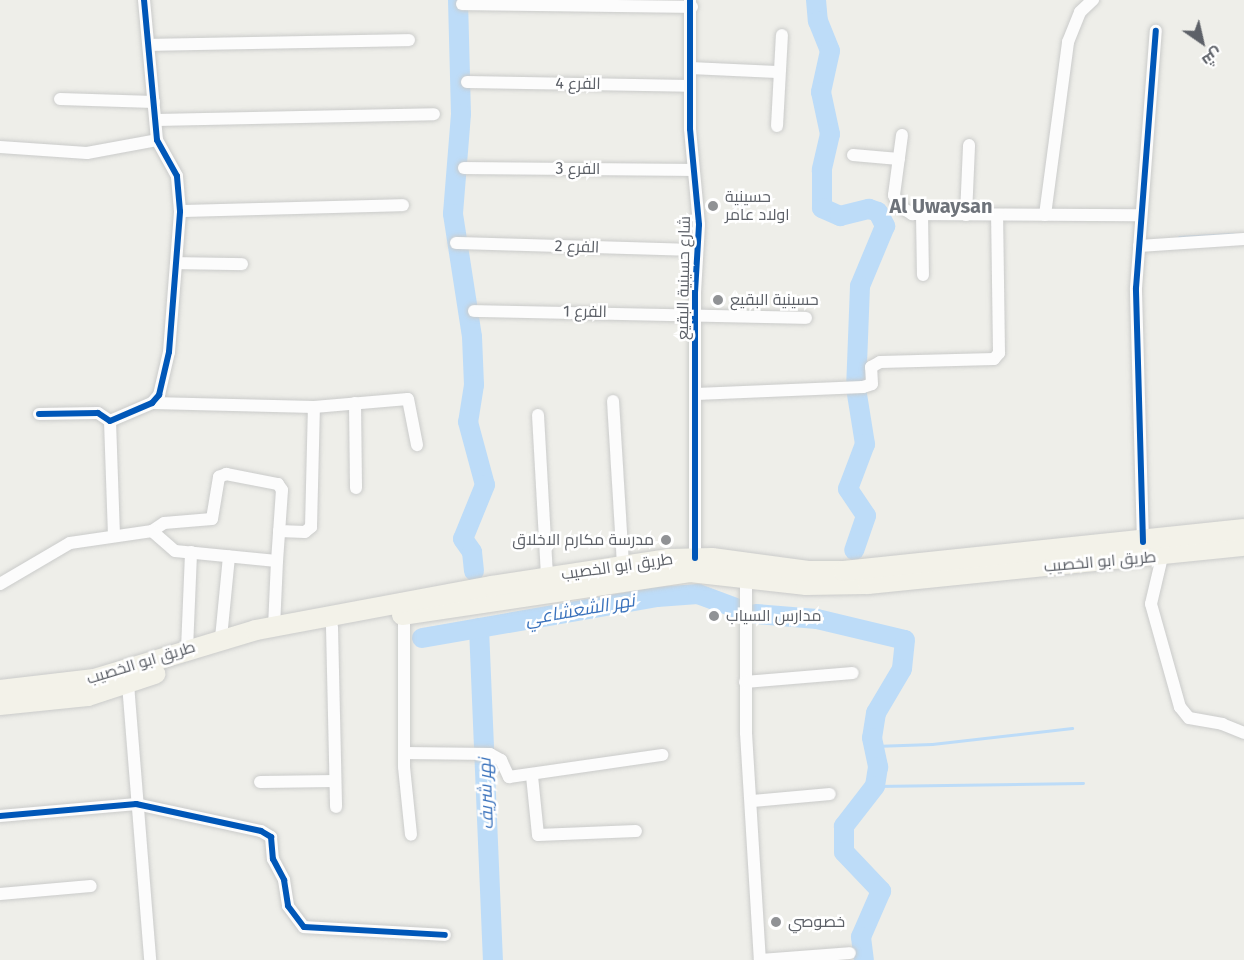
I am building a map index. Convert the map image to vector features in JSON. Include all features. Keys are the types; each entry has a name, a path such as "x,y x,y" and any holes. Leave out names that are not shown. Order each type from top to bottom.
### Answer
{"main road":[{"name":"طريق ابو الخصيب","path":"0,705 64,692 128,684 221,651 332,627 658,575 690,572 831,585 942,568 1244,529"},
{"name":"طريق ابو الخصيب","path":"0,690 64,692 221,638 274,626 623,566 695,558 826,572 1162,556 1244,546"}],"street":[{"path":"144,0 150,45 157,141 177,176 180,211 169,352 159,395 152,403"},
{"path":"1045,215 1068,42 1080,12 1093,0"},
{"path":"462,4 691,4"},
{"name":"شارع حسينية البقيع","path":"691,4 689,87 693,170 699,225 695,314 695,558"},
{"path":"1143,542 1139,215 1156,31"},
{"path":"777,126 777,72 782,35"},
{"path":"150,45 409,40"},
{"path":"690,68 777,72"},
{"name":"الفرع 4","path":"467,82 689,87"},
{"path":"60,99 154,102"},
{"path":"156,120 434,114"},
{"path":"902,135 894,195 898,205 912,214 1139,215"},
{"path":"0,147 87,153 157,141"},
{"path":"966,215 969,145"},
{"path":"853,155 899,159"},
{"name":"الفرع 3","path":"464,168 693,170"},
{"path":"180,211 403,205"},
{"path":"922,214 923,275"},
{"path":"696,394 858,388 872,384 872,367 880,362 994,359 999,353 997,215"},
{"path":"1139,246 1244,239"},
{"name":"الفرع 2","path":"456,243 697,250"},
{"path":"176,263 242,264"},
{"name":"الفرع 1","path":"474,311 806,318"},
{"path":"110,421 152,403 314,407 408,399 417,445"},
{"path":"613,401 623,566"},
{"path":"355,403 356,488"},
{"path":"279,531 305,532 311,527 314,407"},
{"path":"39,414 98,413 110,421"},
{"path":"538,415 547,578"},
{"path":"110,421 114,535"},
{"path":"152,531 164,523 212,519 219,477 226,474 278,484 282,490 274,626"},
{"path":"0,584 70,543 152,531 158,533 170,549 277,561"},
{"path":"187,649 191,552"},
{"path":"221,638 230,556"},
{"path":"1162,556 1151,604 1180,707 1189,718 1222,724 1244,733"},
{"path":"746,578 745,682 760,960 850,953"},
{"path":"405,615 404,753 411,835"},
{"path":"332,627 336,807"},
{"path":"745,682 853,673"},
{"path":"128,684 150,960"},
{"path":"404,753 490,753 501,760 509,777 532,776 662,755"},
{"path":"532,776 538,835 636,831"},
{"path":"260,782 335,781"},
{"path":"753,801 830,794"},
{"path":"0,816 136,804 268,833 273,859 284,880 288,906 304,927 445,935"},
{"path":"0,894 92,886"}],"waterway":[{"path":"458,0 461,114 453,214 472,337 474,385 468,422 485,485 463,539 472,552 474,571"},
{"path":"816,0 818,21 830,51 821,92 830,134 822,170 822,208 840,216 869,209 878,212 885,226 860,286 856,388 865,444 848,489 866,516 854,550"},
{"path":"1179,237 1233,234"},
{"name":"نهر الشعشاعي","path":"422,638 657,597 698,594 736,608"},
{"name":"نهر الشعشاعي","path":"756,614 817,619 905,640 902,669 876,713 872,738 878,767 875,786 844,826 844,852 881,891 861,937 864,960"},
{"name":"نهر شريف","path":"479,628 493,960"},
{"path":"874,746 932,744 1072,728"},
{"path":"875,786 1083,783"}],"cycle path":[{"path":"39,414 98,413 110,421 152,403 159,395 169,352 180,211 177,176 157,140 144,0"},
{"path":"690,0 690,129 699,225 695,293 695,558"},
{"path":"1143,542 1136,288 1156,31"},
{"path":"0,816 136,804 261,831 271,837 273,859 284,880 288,906 304,927 445,935"}],"place":[{"name":"حسينية اولاد عامر","path":"713,206"},
{"name":"حسينية البقيع","path":"718,300"},
{"name":"مدرسة مكارم الاخلاق","path":"666,540"},
{"name":"مدارس السياب","path":"714,616"},
{"name":"خصوصي","path":"776,922"}],"district":[{"name":"Al Uwaysan","path":"941,206"}]}
